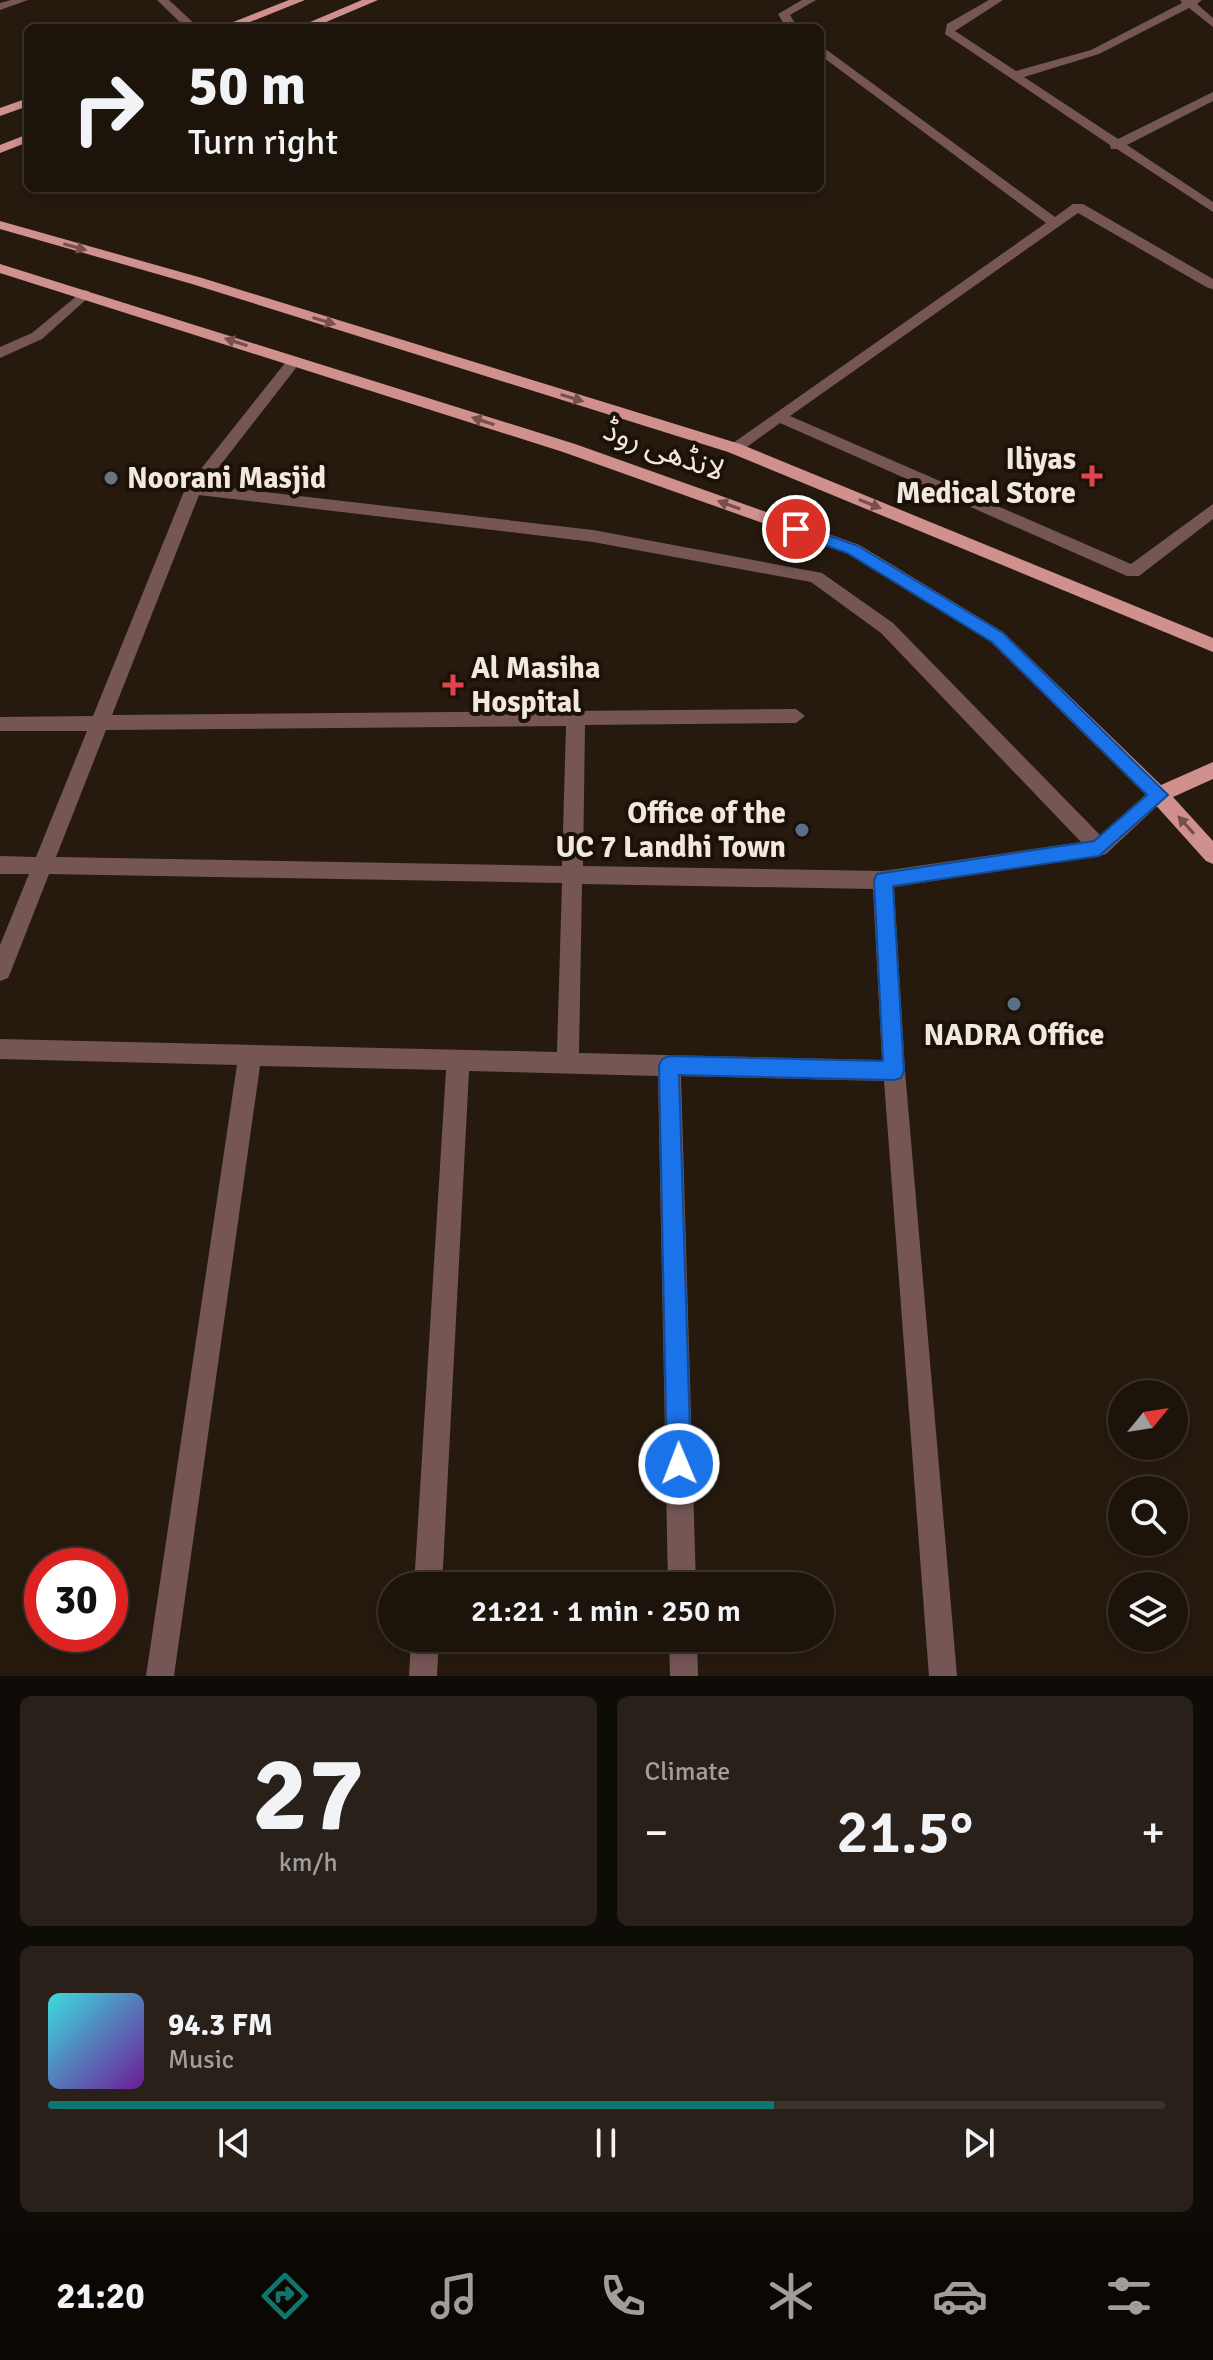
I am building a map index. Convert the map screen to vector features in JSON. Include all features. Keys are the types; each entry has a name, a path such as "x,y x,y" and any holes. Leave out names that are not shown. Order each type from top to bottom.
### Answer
{"main road":[{"path":"235,24 299,0"},
{"path":"312,24 372,0"},
{"path":"0,112 24,103"},
{"path":"0,149 24,140"},
{"name":"لانڈھی روڈ","path":"0,225 197,281 734,448 1213,645"},
{"name":"لانڈھی روڈ","path":"0,268 569,448 853,549 997,637 1159,795 1213,855"},
{"path":"1159,795 1213,770"}],"street":[{"path":"0,7 22,0"},
{"path":"163,0 189,24"},
{"path":"790,24 784,14 810,0"},
{"path":"997,0 949,30 1115,146 1213,208"},
{"path":"1013,76 1095,52 1191,1 1213,24"},
{"path":"824,52 1055,223"},
{"path":"1115,146 1209,102"},
{"path":"734,448 1078,207 1213,285"},
{"path":"0,353 37,336 84,294"},
{"path":"0,971 193,489 294,361"},
{"path":"779,417 1133,572 1213,510"},
{"path":"193,489 593,536 816,577 887,628 1099,848"},
{"path":"0,724 796,716"},
{"path":"568,1063 576,719"},
{"path":"0,865 883,880 1099,848 1159,795"},
{"path":"883,880 894,1071 943,1676"},
{"path":"0,1049 894,1071"},
{"path":"160,1676 250,1055"},
{"path":"429,1572 458,1060"},
{"path":"669,1066 682,1572"},
{"path":"423,1676 424,1652"},
{"path":"683,1652 684,1676"}],"place":[{"name":"Iliyas Medical Store","path":"1092,476"},
{"name":"Noorani Masjid","path":"111,478"},
{"name":"Al Masiha Hospital","path":"453,685"},
{"name":"Office of the UC 7 Landhi Town","path":"802,830"},
{"name":"NADRA Office","path":"1014,1004"}],"route":[{"path":"679,1464 669,1066 894,1071 883,880 1099,848 1159,795 997,637 853,549 796,529"}]}
